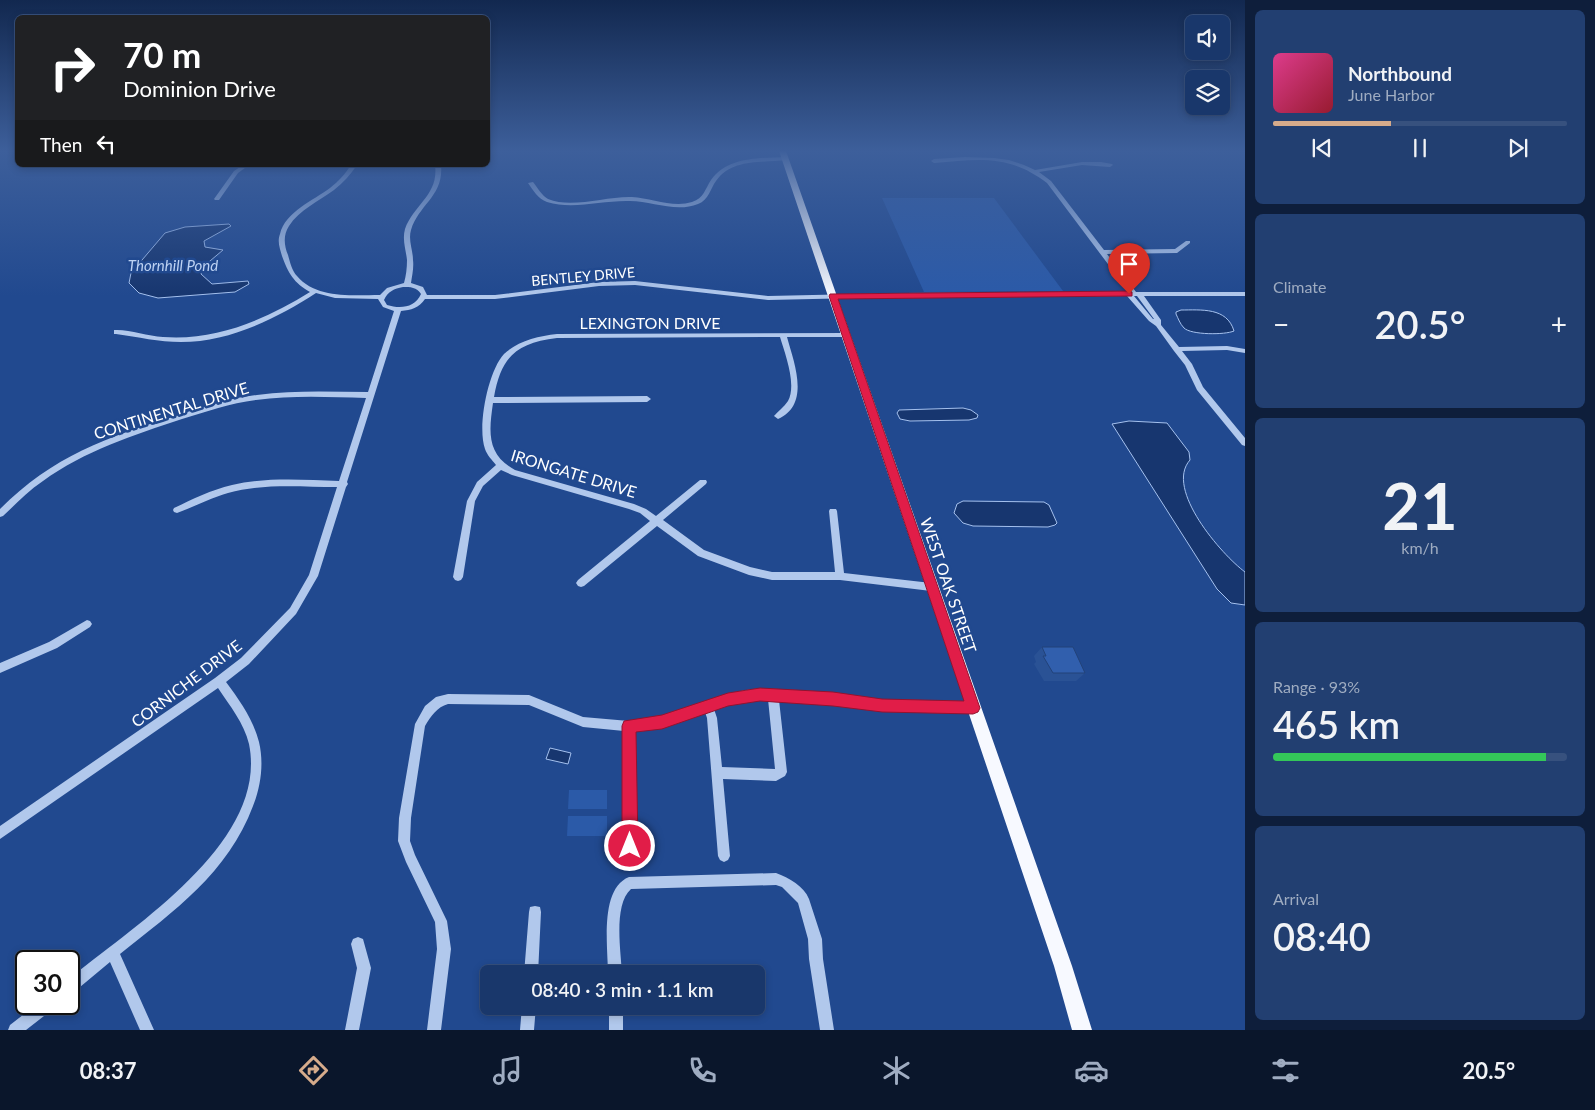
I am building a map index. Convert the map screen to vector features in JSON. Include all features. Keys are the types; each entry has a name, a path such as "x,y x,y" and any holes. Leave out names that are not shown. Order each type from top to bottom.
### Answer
{"main road":[{"name":"WEST OAK STREET","path":"799,199 847,334 931,587 1063,966 1082,1030"}],"street":[{"path":"318,199 294,217 282,235 282,248 291,272 298,281 315,291 341,297 382,297"},
{"path":"407,285 410,266 407,232 410,224 429,199"},
{"path":"545,199 574,204 630,199"},
{"path":"632,199 694,204 703,199"},
{"path":"1062,199 1134,294 1151,320 1158,325 1188,364 1200,388 1245,443"},
{"path":"1101,252 1177,250 1188,242"},
{"name":"BENTLEY DRIVE","path":"424,297 514,295 599,284 636,283 768,298 1245,294"},
{"path":"407,285 420,288 424,297 416,305 398,310 382,304 384,293 393,287 407,285"},
{"path":"116,332 163,339 186,339 223,334 274,316 315,291"},
{"name":"CORNICHE DRIVE","path":"0,833 219,681 245,661 293,611 313,576 344,484 398,310"},
{"name":"LEXINGTON DRIVE","path":"491,400 496,374 502,360 520,346 544,337 847,334"},
{"path":"778,416 788,406 795,393 794,380 783,335"},
{"path":"1177,349 1227,348 1245,351"},
{"name":"CONTINENTAL DRIVE","path":"0,514 29,486 58,466 97,445 124,435 224,404 256,397 372,395"},
{"path":"491,400 647,400"},
{"name":"IRONGATE DRIVE","path":"491,400 486,440 500,466 536,480 623,503 643,511 701,553 748,571 772,576 840,576 931,587"},
{"path":"458,577 471,500 480,484 500,466"},
{"path":"581,583 703,482"},
{"path":"177,510 218,493 258,484 344,484"},
{"path":"833,511 840,576"},
{"path":"0,668 53,645 87,624"},
{"path":"80,978 185,893 205,874 232,839 247,809 256,773 253,738 246,719 219,681"},
{"path":"434,1030 444,949 440,921 410,858 404,841 405,818 420,724 429,710 440,702 448,699 529,700 583,722 629,726 662,722 746,695 773,694 882,705 973,708"},
{"path":"717,773 776,775 781,772 773,694"},
{"path":"708,706 712,718 724,856"},
{"path":"629,726 630,846"},
{"path":"615,965 615,906 621,890 629,883 776,879 786,883 803,900 815,939 827,1030"},
{"path":"532,965 535,912"},
{"path":"352,1030 364,968 358,944"},
{"path":"112,952 147,1030"},
{"path":"15,1030 34,1015"},
{"path":"527,1030 528,1015"},
{"path":"616,1015 616,1030"}],"shaded area":[{"path":"882,199 995,199 1063,291 924,292"},
{"path":"569,790 607,790 607,809 568,809"},
{"path":"568,816 607,816 607,836 567,836"}],"water":[{"name":"Thornhill Pond","path":"229,224 231,226 204,241 205,247 223,250 204,266 201,274 212,284 248,281 249,284 235,292 158,298 139,293 129,283 131,273 165,233 185,227"},
{"path":"1181,310 1205,310 1219,314 1231,323 1234,331 1208,334 1188,330 1180,323 1176,314 1176,312"},
{"path":"963,408 971,410 978,415 977,418 969,420 910,421 900,419 897,413 899,410"},
{"path":"1129,421 1167,423 1189,452 1190,460 1184,472 1184,487 1190,504 1211,537 1245,572 1245,605 1231,603 1217,589 1112,424"},
{"path":"963,501 1044,502 1049,505 1057,523 1048,527 973,526 963,523 954,513 957,504"},
{"path":"550,748 571,753 568,764 546,759"}],"building":[{"path":"1042,647 1073,647 1085,673 1053,673 1043,656 1046,656"}],"route":[{"path":"630,846 629,726 662,722 728,699 760,694 833,699 882,705 973,708 833,296 1129,294"}]}
